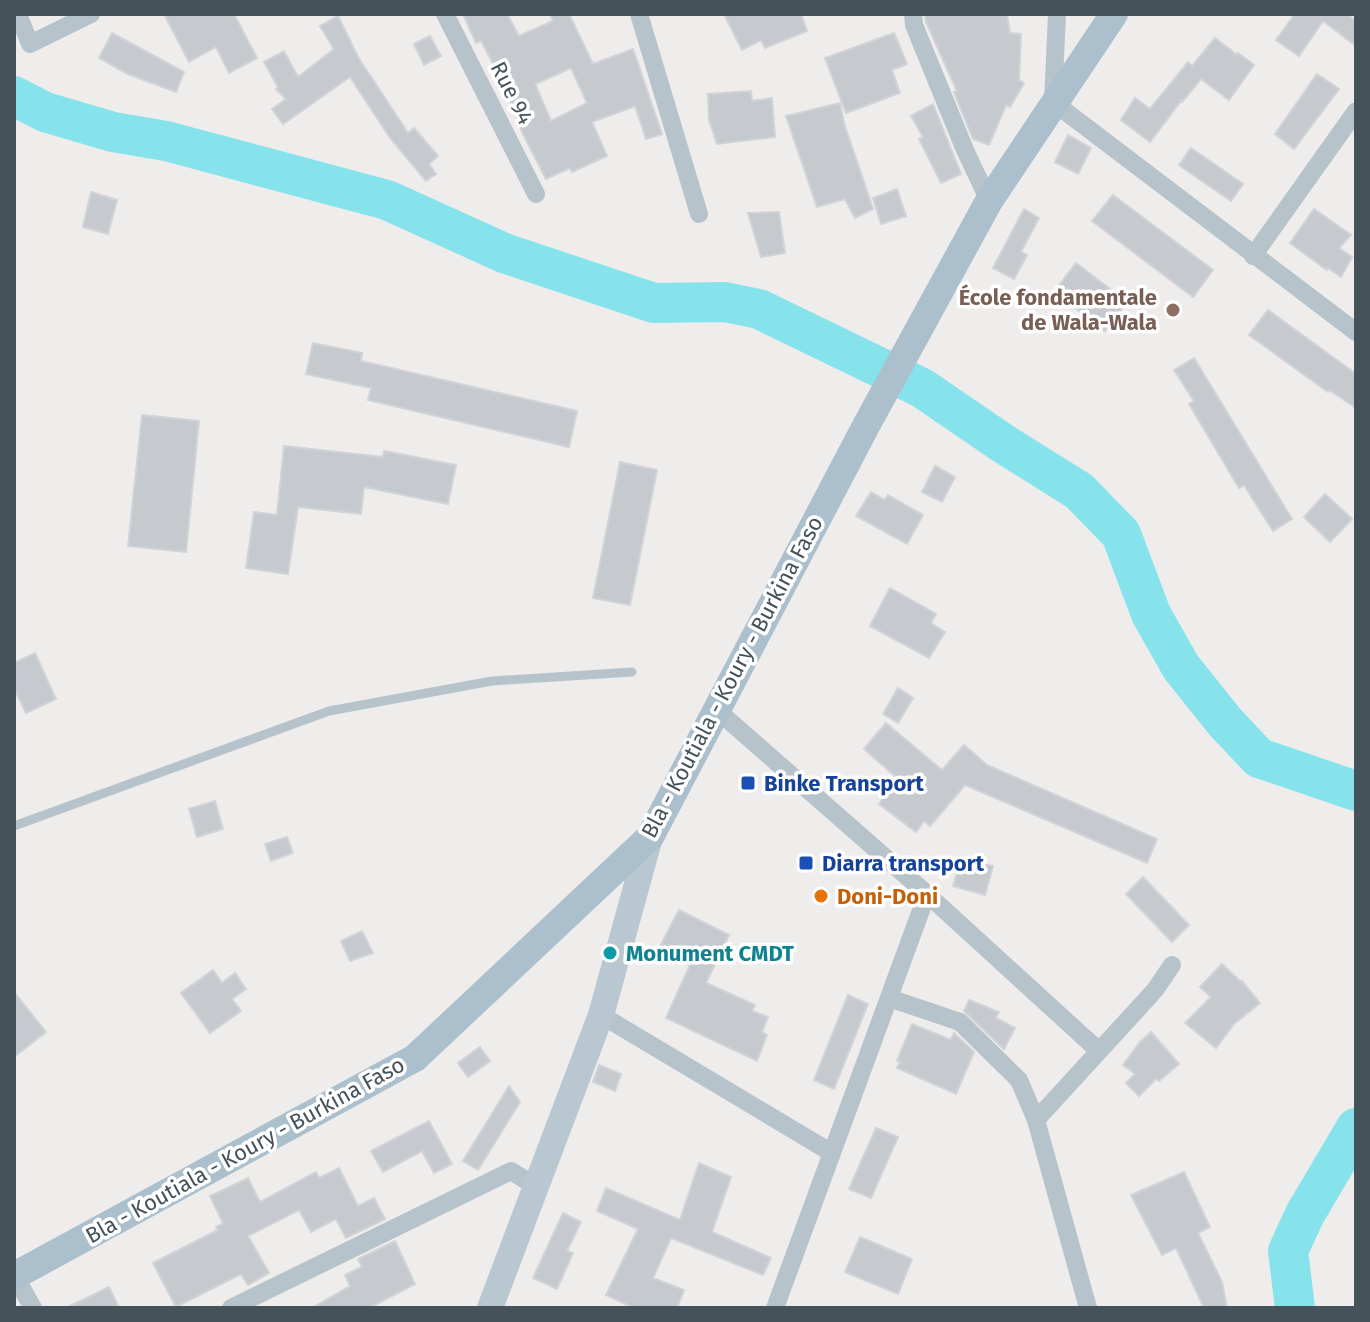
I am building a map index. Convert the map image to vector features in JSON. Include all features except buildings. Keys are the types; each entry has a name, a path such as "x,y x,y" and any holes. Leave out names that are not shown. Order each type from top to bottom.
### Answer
{"main road":[{"name":"Bla - Koutiala - Koury - Burkina Faso","path":"14,1276 415,1058 650,837 867,424 989,201 1114,14"}],"street":[{"path":"18,14 30,44 91,14"},
{"name":"Rue 94","path":"445,14 536,194"},
{"path":"639,14 699,214"},
{"path":"913,14 914,25 989,201"},
{"path":"1057,14 1053,102 1356,332"},
{"path":"1253,256 1356,111"},
{"path":"718,711 927,894 1099,1051"},
{"path":"490,1308 601,1015 650,837"},
{"path":"775,1308 927,894"},
{"path":"1036,1120 1155,990 1172,965"},
{"path":"889,998 960,1022 1019,1080 1036,1120 1088,1308"},
{"path":"601,1015 832,1153"},
{"path":"231,1308 511,1171 537,1187"},
{"path":"14,1276 33,1308"}],"lane":[{"path":"14,826 329,711 492,681 632,672"}],"waterway":[{"path":"14,96 45,112 113,132 166,141 387,200 504,253 654,303 725,302 759,309 922,388 1079,491 1121,534 1151,614 1181,667 1259,758 1356,791"},
{"path":"1295,1308 1288,1251 1305,1214 1356,1128"}],"place":[{"name":"École fondamentale de Wala-Wala","path":"1173,310"},
{"name":"Binke Transport","path":"748,783"},
{"name":"Diarra transport","path":"806,863"},
{"name":"Doni-Doni","path":"821,896"},
{"name":"Monument CMDT","path":"610,953"}]}
